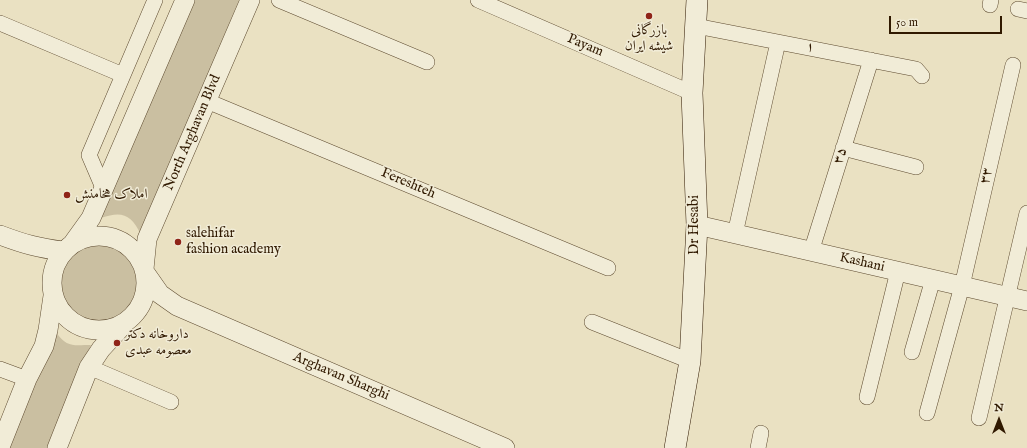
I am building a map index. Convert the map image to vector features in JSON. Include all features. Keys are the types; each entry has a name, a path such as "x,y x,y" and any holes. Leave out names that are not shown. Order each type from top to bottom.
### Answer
{"main road":[{"name":"Dr Hesabi","path":"675,448 690,361 697,225 692,93 697,0"}],"street":[{"path":"104,190 89,155 155,0"},
{"path":"0,447 27,379 44,346 48,330 55,264 91,218 185,0"},
{"name":"North Arghavan Blvd","path":"145,271 147,239 250,0"},
{"path":"279,0 427,62"},
{"name":"Payam","path":"478,0 692,93"},
{"path":"0,23 123,75"},
{"name":"۱","path":"696,26 916,69 922,76"},
{"path":"735,234 778,42"},
{"name":"۳۵","path":"811,252 871,60"},
{"name":"۳۳","path":"927,414 962,286 1013,66"},
{"name":"Fereshteh","path":"207,101 608,268"},
{"path":"843,148 916,167"},
{"path":"979,418 1027,213"},
{"name":"Kashani","path":"697,225 1027,301"},
{"path":"0,235 26,245 40,248 68,247 86,237 101,235 115,238 128,245 138,256 145,271 160,294 177,306"},
{"path":"26,245 43,266 59,309 69,320 82,327 97,330 112,328 147,307 156,305 177,306"},
{"path":"57,448 89,367 101,348 131,317 143,301 146,287 145,271"},
{"path":"867,397 898,271"},
{"path":"912,352 933,279"},
{"name":"Arghavan Sharghi","path":"177,306 505,448"},
{"path":"592,322 690,361"},
{"path":"89,367 171,402"},
{"path":"0,369 27,379"},
{"path":"758,448 761,433"}],"shaded area":[{"path":"193,0 239,0 141,235 133,222 125,216 115,215 101,218"},
{"path":"99,242 114,245 127,254 136,267 139,282 136,297 127,310 114,319 99,322 84,319 71,310 62,297 59,282 62,267 71,254 84,245"},
{"path":"56,332 67,343 75,345 91,345 47,448 8,448"}],"place":[{"name":"بازرگانی شیشه ایران","path":"649,16"},
{"name":"املاک هخامنش","path":"67,195"},
{"name":"salehifar fashion academy","path":"178,242"},
{"name":"داروخانه دکتر معصومه عبدی","path":"117,343"}]}
